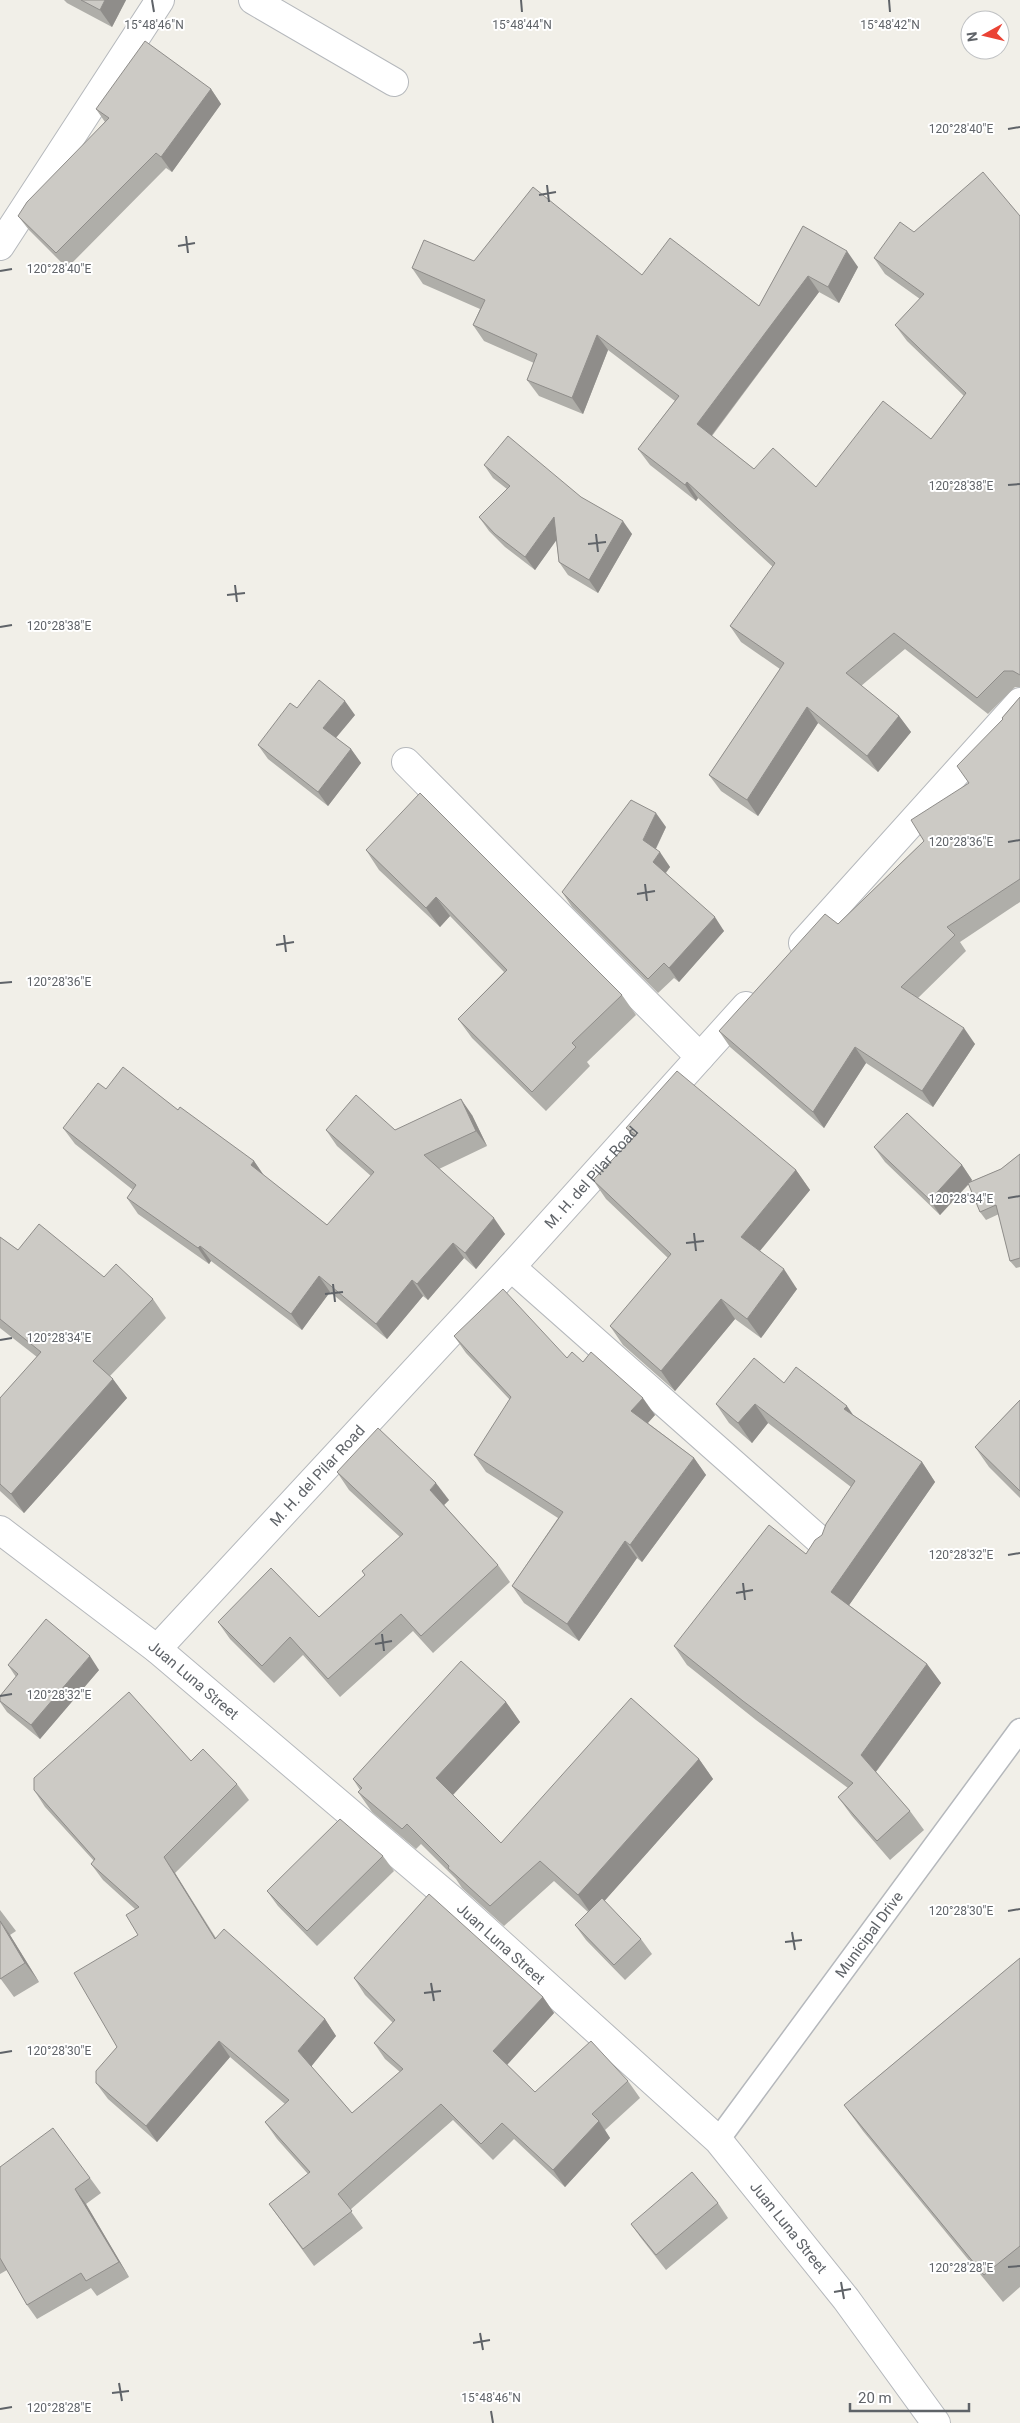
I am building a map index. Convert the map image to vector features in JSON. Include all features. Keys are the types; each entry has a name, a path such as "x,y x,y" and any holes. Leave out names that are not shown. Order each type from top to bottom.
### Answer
{"street":[{"path":"0,246 160,0"},
{"path":"253,0 394,82"},
{"path":"786,961 1020,702"},
{"path":"406,762 700,1057"},
{"name":"M. H. del Pilar Road","path":"157,1649 511,1267 760,991"},
{"path":"511,1267 824,1544"},
{"name":"Juan Luna Street","path":"0,1530 157,1649 450,1898 718,2140 846,2299 936,2423"}],"lane":[{"name":"Municipal Drive","path":"718,2140 1020,1730"}],"building":[{"path":"81,0 105,0 100,10"},
{"path":"145,41 211,89 161,157 156,153 56,253 18,216 27,202 109,118 96,109"},
{"path":"983,172 1020,216 1020,675 1013,671 1004,671 977,698 894,633 846,673 899,716 867,756 807,707 747,800 709,775 784,663 730,626 775,563 687,482 685,485 638,449 679,396 597,335 572,398 527,380 537,354 473,325 485,300 412,268 424,240 474,261 533,187 642,275 670,238 759,306 803,226 847,251 828,287 808,276 697,424 754,469 773,448 816,487 883,401 931,439 966,393 895,325 924,294 874,258 900,222 914,232"},
{"path":"508,436 581,497 623,521 589,580 559,562 554,517 525,557 495,534 479,517 510,486 484,465"},
{"path":"319,680 345,701 323,728 351,749 318,792 258,745 290,703 297,708"},
{"path":"1020,697 1020,879 947,927 955,935 901,987 964,1028 922,1091 855,1047 813,1112 719,1031 825,914 838,924 924,841 911,820 969,783 957,766 1003,719"},
{"path":"420,793 622,995 572,1043 576,1047 532,1092 458,1019 507,970 436,897 426,908 366,850"},
{"path":"631,800 656,813 643,840 660,852 653,862 715,917 669,968 664,963 648,979 562,892"},
{"path":"123,1067 178,1110 180,1107 254,1161 251,1165 327,1225 374,1172 326,1130 356,1095 395,1130 461,1099 476,1131 424,1155 494,1218 465,1253 453,1243 417,1284 412,1280 376,1324 319,1276 291,1314 200,1246 198,1248 127,1198 136,1185 63,1128 98,1083 106,1089"},
{"path":"677,1071 796,1170 741,1237 784,1269 747,1319 721,1299 661,1371 610,1326 671,1254 593,1180 636,1135 626,1128"},
{"path":"907,1113 962,1165 930,1200 874,1147"},
{"path":"1020,1154 1020,1258 1010,1261 996,1205 980,1212 968,1183 1001,1169"},
{"path":"39,1224 104,1277 116,1264 153,1299 93,1361 113,1379 11,1494 0,1484 0,1398 41,1352 0,1319 0,1237 18,1250"},
{"path":"503,1289 567,1358 572,1352 583,1362 591,1352 643,1398 631,1411 694,1458 630,1545 625,1541 567,1624 512,1586 563,1512 474,1455 511,1397 454,1336"},
{"path":"754,1358 784,1383 796,1367 847,1406 844,1409 922,1462 831,1592 927,1664 861,1755 910,1811 877,1841 838,1797 853,1783 743,1701 674,1646 769,1525 806,1554 815,1540 822,1535 826,1524 855,1481 755,1404 738,1423 716,1404"},
{"path":"1020,1400 1020,1491 975,1447"},
{"path":"378,1428 436,1483 430,1490 498,1565 421,1636 401,1614 328,1679 290,1637 262,1666 218,1622 271,1568 319,1617 365,1575 362,1571 403,1534 337,1472"},
{"path":"46,1619 90,1656 31,1725 0,1701 0,1696 18,1674 8,1665"},
{"path":"461,1661 506,1702 436,1778 501,1843 631,1698 699,1759 578,1895 540,1861 490,1906 448,1868 449,1866 407,1824 402,1829 358,1792 362,1788 353,1779"},
{"path":"129,1692 191,1761 203,1749 237,1784 164,1857 215,1939 224,1929 325,2019 298,2051 352,2113 403,2069 374,2043 395,2020 354,1978 429,1894 543,1997 493,2051 535,2092 591,2041 628,2081 592,2114 599,2121 553,2170 502,2123 481,2144 441,2104 338,2194 352,2211 303,2249 269,2204 310,2172 265,2122 289,2100 219,2041 146,2126 96,2083 96,2071 117,2047 74,1973 138,1935 126,1915 139,1907 91,1864 95,1859 34,1790 34,1778"},
{"path":"340,1819 383,1856 307,1931 267,1891"},
{"path":"602,1898 641,1939 614,1965 575,1925"},
{"path":"0,1921 25,1963 0,1979"},
{"path":"1020,1958 1020,2246 984,2275 844,2105"},
{"path":"53,2128 90,2178 75,2189 119,2262 86,2281 81,2273 27,2305 0,2258 0,2167"},
{"path":"692,2172 718,2203 656,2255 631,2224"}]}
